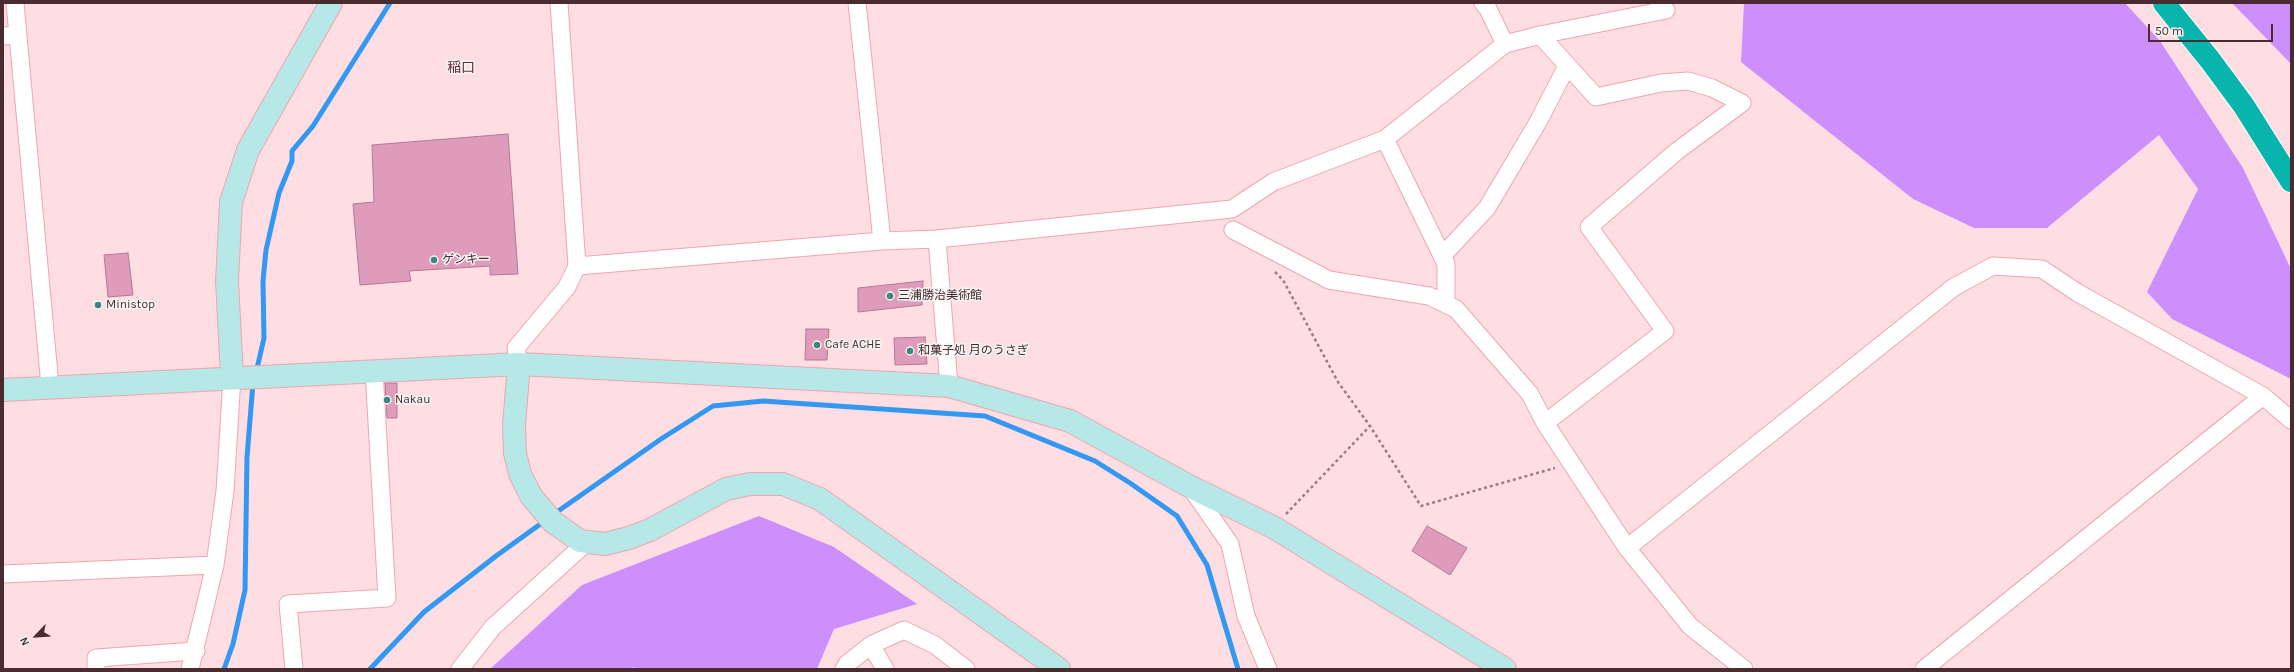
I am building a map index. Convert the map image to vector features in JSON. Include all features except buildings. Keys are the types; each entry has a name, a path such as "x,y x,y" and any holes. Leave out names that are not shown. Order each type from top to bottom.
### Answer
{"highway":[{"path":"2164,3 2210,60 2244,106 2291,181"},
{"path":"2177,3 2260,113 2291,161"}],"street":[{"path":"15,3 10,36 50,386"},
{"path":"190,669 196,651 215,565 225,491 232,377 227,281 231,202 248,150 331,3"},
{"path":"559,3 577,266 566,287 516,348 519,364 514,425 515,453 520,474 531,496 549,517 583,541 605,544 629,538 650,530 726,490 750,484 782,484 825,502 1048,659 1059,669"},
{"path":"857,3 882,241"},
{"path":"1483,3 1488,9 1504,44"},
{"path":"577,266 882,241 937,239 1232,210 1273,182 1385,139 1504,44 1540,35 1666,10"},
{"path":"1540,35 1596,97 1661,83 1688,81 1712,88 1742,103 1677,151 1589,227 1665,332 1545,423"},
{"path":"1442,256 1487,208 1538,122 1568,66"},
{"path":"1385,139 1446,264 1446,304"},
{"path":"1233,230 1329,280 1429,296 1456,309 1530,394 1545,423 1627,548 1690,626 1744,669"},
{"path":"937,239 949,386"},
{"path":"1627,548 1954,286 1993,266 2042,269 2078,293 2263,396 2291,420"},
{"path":"3,390 50,386 519,364 949,386 1070,421 1191,487 1273,528 1504,669"},
{"path":"294,669 288,604 387,598 374,370"},
{"path":"1924,669 2263,396"},
{"path":"1191,487 1230,544 1246,616 1268,669"},
{"path":"460,669 493,627 583,541"},
{"path":"3,574 215,565"},
{"path":"844,669 847,664 871,645 904,630 935,645 966,669"},
{"path":"871,645 885,669"},
{"path":"96,669 96,658 196,651"}],"path":[{"path":"1272,269 1283,280 1338,382 1370,426 1421,506 1571,463"},
{"path":"1273,528 1370,426"}],"shaded area":[{"path":"1744,3 2125,3 2160,41 2243,168 2291,269 2291,379 2172,319 2147,292 2198,189 2159,135 2047,228 1974,228 1913,199 1741,62"},
{"path":"2232,3 2291,3 2291,64"},
{"path":"759,516 834,547 917,604 834,629 817,669 635,669 634,667 630,669 490,669 582,585"}],"waterway":[{"path":"256,373 264,338 263,281 266,250 279,193 292,161 292,151 313,126 390,3"},
{"path":"224,669 233,644 245,590 247,457 253,383"},
{"path":"554,514 661,439 713,406 763,401 985,416 1095,461 1130,483 1177,516 1207,565 1238,669"},
{"path":"370,669 424,612 496,556 546,520"}],"place":[{"name":"ゲンキー","path":"434,260"},
{"name":"三浦勝治美術館","path":"890,296"},
{"name":"Ministop","path":"98,305"},
{"name":"Cafe ACHE","path":"817,345"},
{"name":"和菓子処 月のうさぎ","path":"910,351"},
{"name":"Nakau","path":"387,400"}],"district":[{"name":"稲口","path":"461,68"}]}
